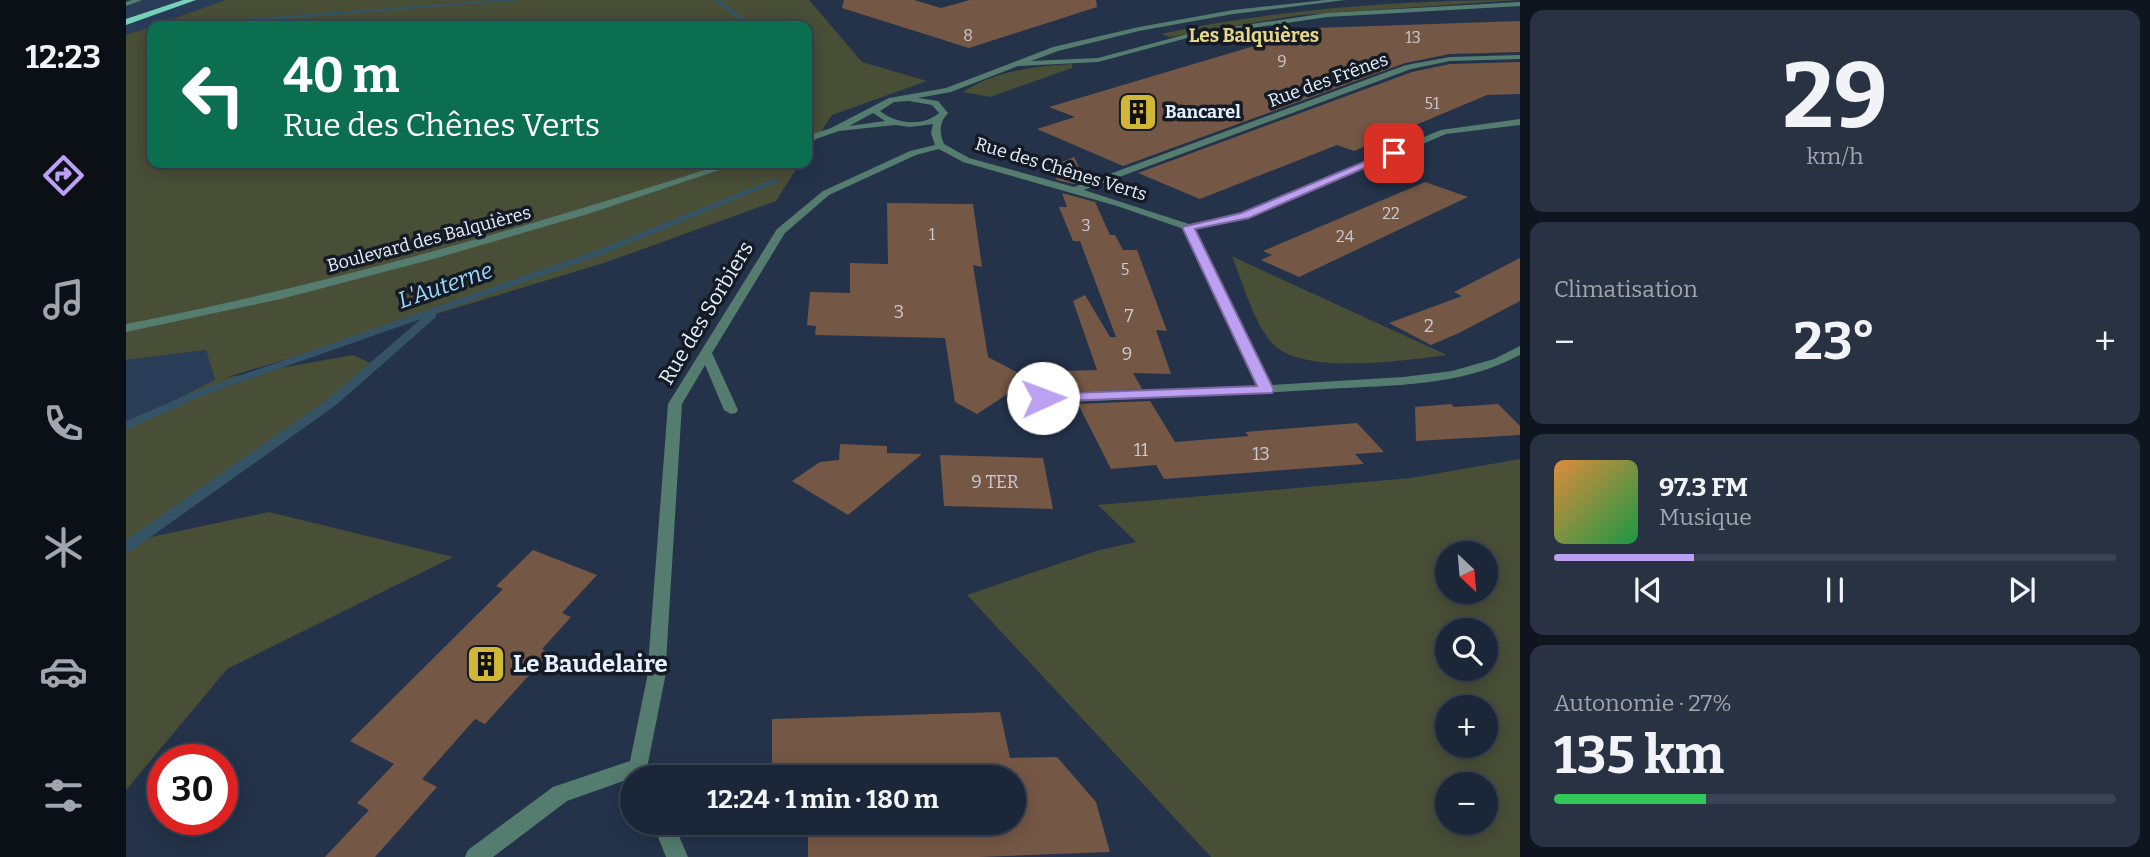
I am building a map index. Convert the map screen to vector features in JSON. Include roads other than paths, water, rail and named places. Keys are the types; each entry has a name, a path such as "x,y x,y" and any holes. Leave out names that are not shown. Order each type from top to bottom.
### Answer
{"highway":[{"path":"126,13 165,0"},
{"path":"126,22 192,0"}],"street":[{"path":"126,4 139,0"},
{"path":"812,137 900,99 948,90 1013,64 1083,42 1174,22 1342,0"},
{"path":"1013,64 1098,61 1191,35 1327,15 1520,4"},
{"name":"Rue des Frênes","path":"1073,191 1409,67 1450,59 1520,57"},
{"path":"940,106 948,90"},
{"path":"834,130 938,119 944,113 940,106 928,101 900,99"},
{"path":"876,108 880,116 902,123"},
{"path":"938,119 938,140"},
{"name":"Rue des Chênes Verts","path":"902,123 938,140 966,160 1188,227 1245,216 1444,132 1520,122"},
{"name":"Rue des Sorbiers","path":"642,765 656,678 675,404 781,231 826,193 938,140"},
{"name":"Boulevard des Balquières","path":"126,328 232,308 377,272 540,228 720,168"},
{"path":"1188,227 1267,390"},
{"path":"1043,398 1267,390 1443,378 1495,366 1520,350"},
{"path":"706,353 731,410"},
{"path":"476,857 561,794 620,778"},
{"path":"668,835 677,857"}],"waterway":[{"path":"242,21 517,0"},
{"name":"L'Auterne","path":"717,0 744,21"},
{"name":"L'Auterne","path":"126,426 203,392 598,253 776,181"},
{"path":"126,547 332,402 432,315"}],"place":[{"name":"Bancarel","path":"1138,112"},
{"name":"Le Baudelaire","path":"486,664"}],"district":[{"name":"Les Balquières","path":"1254,35"}]}
